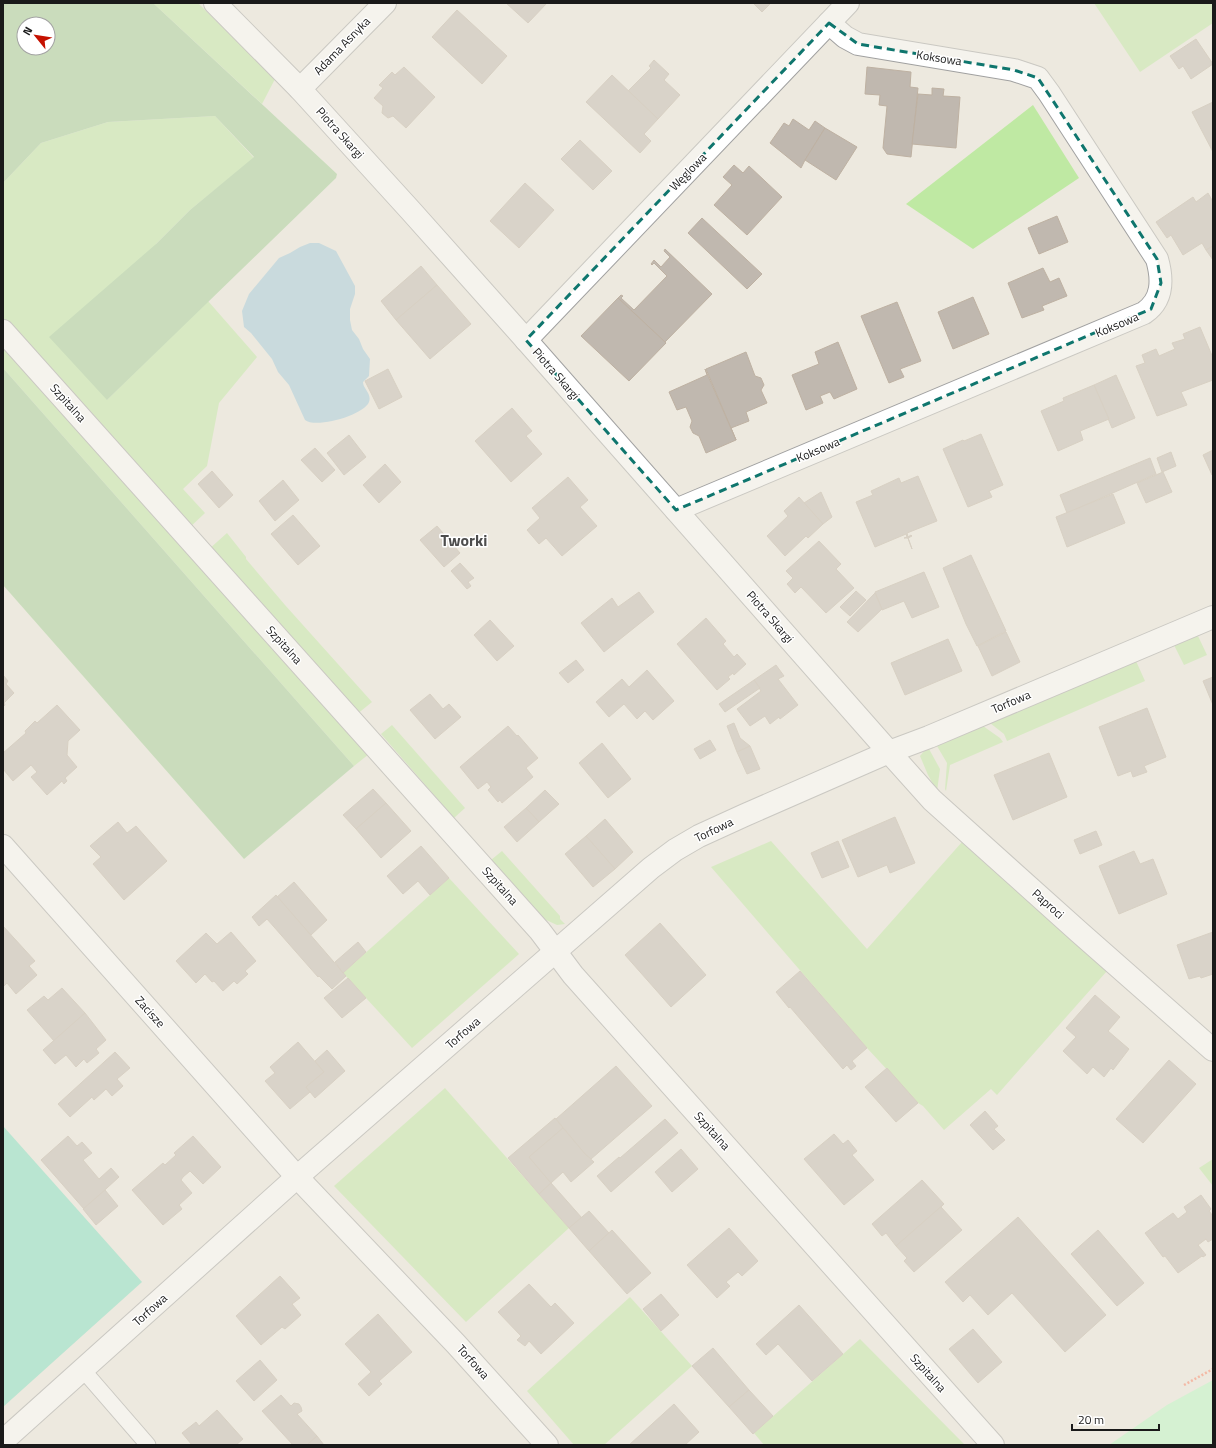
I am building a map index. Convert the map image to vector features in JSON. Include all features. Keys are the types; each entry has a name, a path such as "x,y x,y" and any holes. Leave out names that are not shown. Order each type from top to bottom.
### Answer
{"street":[{"name":"Piotra Skargi","path":"215,3 300,90 526,340 889,752"},
{"name":"Adama Asnyka","path":"300,90 384,3"},
{"name":"Węglowa","path":"526,340 848,3"},
{"name":"Koksowa","path":"676,510 1144,313 1151,309 1162,283 1161,272 1157,259 1038,78 1014,70 858,44 845,37 829,23"},
{"name":"Szpitalna","path":"3,331 534,925 573,975 993,1445"},
{"name":"Torfowa","path":"3,1441 297,1177 556,953 645,873 686,844 699,836 745,815 889,752 929,737 1213,616"},
{"name":"Paproci","path":"889,752 932,800 1213,1050"},
{"name":"Zacisze","path":"3,846 297,1177"},
{"name":"Torfowa","path":"297,1177 456,1344 547,1445"}],"lane":[{"path":"83,1370 148,1445"}],"path":[{"path":"1184,1385 1213,1369"}],"highlighted area":[{"path":"829,23 858,44 1014,70 1038,78 1157,259 1161,283 1151,309 676,510 526,340"}],"green space":[{"path":"3,3 153,3 337,174 336,178 107,400 49,337 156,244 190,210 254,157 215,116 108,122 41,143 3,183"},
{"path":"153,3 198,3 275,79 262,104"},
{"path":"1094,3 1213,3 1213,23 1140,72"},
{"path":"1033,105 1079,178 973,249 906,204"},
{"path":"215,116 254,158 190,210 156,244 107,400 208,301 257,357 219,403 207,466 183,489 205,513 188,529 3,322 3,183 41,143 108,122"},
{"path":"3,340 369,754 354,766 3,368"},
{"path":"3,368 354,766 244,859 3,585"},
{"path":"227,533 246,559 285,605 372,702 356,715 208,550"},
{"path":"1198,636 1207,655 1184,665 1174,645"},
{"path":"1136,661 1145,681 1007,741 1004,734 990,723"},
{"path":"392,725 465,808 454,818 381,734"},
{"path":"983,726 1000,738 1003,742 950,765 946,791 947,763 937,746"},
{"path":"929,749 940,769 937,791 920,756 925,750"},
{"path":"771,841 867,949 962,842 1107,971 997,1095 991,1089 944,1130 867,1048 711,867"},
{"path":"502,851 560,916 560,919 565,924 557,925 544,919 491,860"},
{"path":"449,878 519,954 412,1048 343,973"},
{"path":"445,1088 569,1228 466,1322 334,1186"},
{"path":"3,1126 142,1282 3,1407"},
{"path":"1213,1159 1213,1186 1199,1168"},
{"path":"630,1297 692,1366 604,1445 574,1445 527,1391"},
{"path":"860,1339 965,1445 764,1445 754,1433"},
{"path":"1213,1380 1213,1445 1109,1445 1167,1405"}],"water":[{"path":"310,243 319,243 336,251 355,286 355,294 350,309 352,330 359,339 363,349 370,359 369,376 363,382 370,399 369,402 358,412 349,416 329,422 319,423 305,420 289,385 278,372 272,359 251,333 244,327 242,311 249,294 279,258"}],"building":[{"path":"506,3 547,3 528,23"},
{"path":"753,3 771,3 762,12"},
{"path":"457,10 507,56 482,84 432,37"},
{"path":"1196,39 1213,64 1191,79 1183,66 1179,69 1170,56"},
{"path":"654,60 669,74 664,80 680,95 658,119 628,91 651,68 649,66"},
{"path":"404,67 435,97 406,128 393,116 388,118 382,113 383,106 374,98 383,88 379,85 392,72 395,75"},
{"path":"867,67 911,72 910,87 918,88 911,157 887,154 883,148 887,106 879,105 880,95 865,94"},
{"path":"612,75 658,119 644,134 651,141 640,153 586,102"},
{"path":"932,88 944,89 943,96 960,97 956,148 912,144 918,94 932,95"},
{"path":"1213,102 1213,152 1192,112"},
{"path":"793,119 809,130 815,121 825,128 801,168 770,143 784,123 789,126"},
{"path":"825,128 857,147 836,180 805,160"},
{"path":"580,140 612,171 593,190 561,159"},
{"path":"734,165 743,173 749,166 782,197 747,235 714,205 732,185 723,177"},
{"path":"525,183 554,210 519,248 490,221"},
{"path":"1208,193 1213,202 1213,246 1206,250 1202,243 1183,255 1171,235 1167,238 1156,222 1193,197 1196,202"},
{"path":"1057,216 1068,242 1039,254 1028,228"},
{"path":"702,218 762,274 747,289 688,233"},
{"path":"1213,246 1213,260 1206,250"},
{"path":"665,249 712,294 665,342 618,298 621,295 623,296 621,298 634,310 667,276 654,263 652,265 651,264 654,260 661,267 670,257 664,251"},
{"path":"421,266 437,285 396,320 381,301"},
{"path":"1043,268 1050,282 1059,278 1067,296 1042,306 1044,310 1022,318 1008,283"},
{"path":"437,285 471,324 430,359 396,320"},
{"path":"973,297 989,334 953,349 938,312"},
{"path":"618,298 666,343 629,381 581,336"},
{"path":"897,302 921,361 900,369 904,377 889,383 861,316"},
{"path":"1200,327 1213,358 1213,380 1181,392 1187,405 1157,416 1136,366 1145,363 1142,355 1156,349 1159,356 1175,349 1172,343 1185,339 1183,334"},
{"path":"838,342 857,389 834,399 830,392 820,396 823,403 806,410 792,375 819,364 815,352"},
{"path":"746,352 755,376 761,378 764,385 761,390 767,403 746,412 749,421 731,428 736,440 706,369"},
{"path":"388,369 402,397 379,409 365,381"},
{"path":"705,369 736,440 706,453 699,436 693,433 690,427 692,421 686,407 677,410 669,392 707,375"},
{"path":"1116,375 1135,418 1112,428 1094,385"},
{"path":"1094,385 1109,419 1080,431 1083,440 1058,451 1041,411 1064,401 1063,398"},
{"path":"512,408 532,431 526,436 542,454 511,482 475,441"},
{"path":"981,434 1003,485 989,491 992,497 968,507 943,449"},
{"path":"349,435 366,457 344,475 327,453"},
{"path":"315,448 335,470 322,482 301,460"},
{"path":"1213,450 1213,475 1212,475 1203,455"},
{"path":"1171,452 1176,466 1162,472 1157,458"},
{"path":"1150,458 1156,474 1067,513 1060,495"},
{"path":"385,464 401,482 379,503 363,485"},
{"path":"212,471 233,495 219,508 198,484"},
{"path":"1163,472 1172,492 1146,503 1137,483"},
{"path":"918,476 937,521 907,533 908,537 911,535 912,536 908,538 904,538 907,537 906,534 875,547 856,502 873,495 871,491 899,478 901,483"},
{"path":"568,477 588,500 580,507 597,526 562,556 546,538 539,544 527,530 540,518 532,508"},
{"path":"283,480 299,500 275,521 259,501"},
{"path":"821,492 832,517 823,524 804,503"},
{"path":"1113,494 1125,523 1067,547 1056,517"},
{"path":"799,497 823,524 808,538 806,536 785,556 767,536 788,516 784,511"},
{"path":"293,515 320,546 298,565 271,534"},
{"path":"437,526 460,553 444,567 420,540"},
{"path":"819,541 841,564 836,569 854,588 826,613 801,587 795,593 787,584 793,578 786,571"},
{"path":"971,555 1006,631 977,646 966,624 943,568"},
{"path":"460,563 474,578 468,582 471,586 467,589 451,571"},
{"path":"924,572 939,607 912,618 904,601 882,610 875,592"},
{"path":"856,591 866,600 850,616 840,607"},
{"path":"639,592 654,612 604,652 581,623 612,598 618,607"},
{"path":"875,593 882,609 858,632 847,622"},
{"path":"706,618 726,641 723,644 734,657 737,654 746,664 734,675 733,673 728,677 730,679 717,690 677,644"},
{"path":"490,620 514,646 497,661 474,635"},
{"path":"1006,632 1020,662 992,676 978,646"},
{"path":"948,639 962,671 905,695 891,663"},
{"path":"576,660 584,670 568,683 559,673"},
{"path":"776,665 784,676 778,679 798,705 780,719 779,717 770,724 765,716 750,726 737,709 761,691 754,680"},
{"path":"647,670 674,701 653,720 645,711 637,719 624,704 609,717 596,702 622,679 629,687"},
{"path":"3,675 8,681 6,684 14,693 4,703 5,705 3,707"},
{"path":"1213,677 1213,705 1203,681"},
{"path":"754,680 760,688 725,712 719,704"},
{"path":"430,694 443,709 449,704 461,717 435,739 410,710"},
{"path":"57,705 80,730 68,741 67,755 77,767 65,778 67,781 64,784 62,781 47,795 31,777 37,772 31,765 13,781 3,769 3,753 26,733 25,731 35,721 37,723"},
{"path":"1147,708 1166,757 1144,766 1147,772 1133,777 1131,771 1118,776 1099,727"},
{"path":"734,723 740,738 750,746 737,752 727,726"},
{"path":"508,726 538,758 526,768 533,777 502,803 500,800 498,802 488,790 491,787 487,782 478,789 460,767"},
{"path":"710,740 716,750 700,759 694,749"},
{"path":"602,743 631,779 608,798 579,763"},
{"path":"750,746 760,769 747,774 737,752"},
{"path":"1049,753 1067,797 1013,820 994,775"},
{"path":"373,789 386,803 356,829 343,815"},
{"path":"545,790 559,804 539,822 526,808"},
{"path":"386,803 411,831 381,858 356,829"},
{"path":"526,808 539,822 517,842 504,827"},
{"path":"895,817 915,863 890,873 887,865 858,877 842,840"},
{"path":"605,819 633,852 615,869 586,836"},
{"path":"118,822 127,833 136,826 167,861 124,900 93,864 101,857 90,846"},
{"path":"1096,831 1102,845 1080,854 1074,840"},
{"path":"586,836 615,869 593,887 565,854"},
{"path":"838,841 849,867 822,878 811,853"},
{"path":"421,846 449,878 430,895 418,881 403,894 387,876"},
{"path":"1134,851 1140,864 1153,859 1167,894 1119,914 1099,866"},
{"path":"294,882 327,920 311,935 277,897"},
{"path":"276,895 346,976 332,989 319,976 318,977 267,919 259,926 252,917"},
{"path":"660,923 706,975 671,1007 625,955"},
{"path":"3,926 35,961 29,966 37,975 16,994 7,983 3,987"},
{"path":"231,932 256,961 245,971 248,974 237,984 234,981 223,991 205,974 196,983 176,961 206,933 217,944"},
{"path":"1213,932 1213,974 1201,978 1200,976 1189,979 1177,945"},
{"path":"358,942 366,952 343,973 335,962"},
{"path":"800,971 867,1048 852,1061 856,1066 851,1070 847,1065 843,1069 776,992"},
{"path":"348,978 366,998 342,1018 324,998"},
{"path":"62,988 85,1013 54,1041 27,1010 44,996 48,1000"},
{"path":"1095,995 1120,1017 1108,1031 1129,1049 1113,1070 1111,1068 1104,1077 1093,1067 1087,1074 1063,1051 1076,1037 1066,1028"},
{"path":"85,1013 106,1040 96,1049 99,1053 87,1063 84,1059 76,1067 66,1055 55,1064 43,1050"},
{"path":"298,1042 324,1072 306,1087 310,1092 290,1109 265,1081 275,1073 270,1067"},
{"path":"327,1050 345,1071 315,1098 306,1087 324,1072 315,1061"},
{"path":"115,1052 130,1068 117,1079 123,1086 112,1096 106,1089 94,1100 92,1097 70,1117 58,1104"},
{"path":"1169,1060 1196,1084 1143,1143 1116,1119"},
{"path":"616,1066 652,1106 591,1159 585,1154 556,1119"},
{"path":"887,1068 918,1103 896,1122 865,1087"},
{"path":"985,1111 998,1126 994,1129 1005,1140 993,1150 970,1125"},
{"path":"555,1118 563,1128 529,1157 551,1183 539,1194 508,1158"},
{"path":"665,1119 678,1133 611,1192 597,1176"},
{"path":"563,1128 585,1154 594,1162 571,1182 563,1172 551,1183 529,1157"},
{"path":"834,1134 843,1144 848,1140 857,1151 852,1155 874,1180 844,1205 804,1159"},
{"path":"68,1136 77,1146 82,1142 92,1153 83,1160 99,1179 111,1168 119,1177 84,1209 41,1160"},
{"path":"193,1136 221,1167 203,1184 190,1171 183,1177 181,1180 192,1193 179,1205 182,1209 163,1225 132,1190 163,1163 165,1165 176,1155 174,1153"},
{"path":"681,1149 698,1169 672,1192 655,1172"},
{"path":"922,1180 944,1204 896,1246 886,1233 882,1236 872,1224"},
{"path":"551,1183 582,1218 569,1228 539,1194"},
{"path":"105,1190 118,1206 96,1225 83,1209"},
{"path":"1201,1195 1211,1209 1209,1211 1213,1216 1213,1239 1208,1242 1206,1239 1198,1245 1206,1255 1203,1257 1202,1256 1178,1273 1165,1256 1163,1257 1145,1233 1173,1213 1178,1219 1187,1212 1184,1207"},
{"path":"944,1204 941,1207 962,1230 914,1272 904,1261 907,1258 896,1246"},
{"path":"589,1211 609,1233 589,1251 569,1228"},
{"path":"1018,1217 1106,1315 1065,1352 1012,1293 988,1315 970,1295 963,1302 945,1282"},
{"path":"729,1228 758,1261 742,1276 738,1272 726,1282 730,1286 717,1298 687,1265"},
{"path":"612,1230 651,1273 627,1294 589,1251"},
{"path":"1098,1230 1144,1283 1117,1306 1071,1254"},
{"path":"280,1276 300,1298 292,1304 301,1315 285,1329 282,1327 261,1345 236,1316"},
{"path":"529,1284 551,1307 555,1303 574,1323 541,1354 529,1341 525,1346 517,1340 521,1336 498,1312"},
{"path":"661,1294 679,1315 661,1331 643,1309"},
{"path":"799,1305 843,1354 812,1381 778,1344 766,1355 756,1344"},
{"path":"378,1314 412,1352 379,1381 382,1384 369,1396 358,1384 371,1372 345,1344"},
{"path":"973,1329 1002,1362 978,1383 949,1349"},
{"path":"713,1348 749,1390 729,1407 692,1366"},
{"path":"260,1360 277,1380 254,1401 236,1381"},
{"path":"749,1390 773,1416 753,1434 729,1407"},
{"path":"281,1395 291,1406 294,1403 299,1404 302,1411 297,1414 317,1436 307,1445 293,1445 262,1411"},
{"path":"674,1404 699,1432 685,1445 629,1445"},
{"path":"217,1410 243,1439 236,1445 192,1445 182,1433 196,1422 199,1426"},
{"path":"317,1436 324,1445 307,1445"}],"district":[{"name":"Tworki","path":"464,540"}]}
